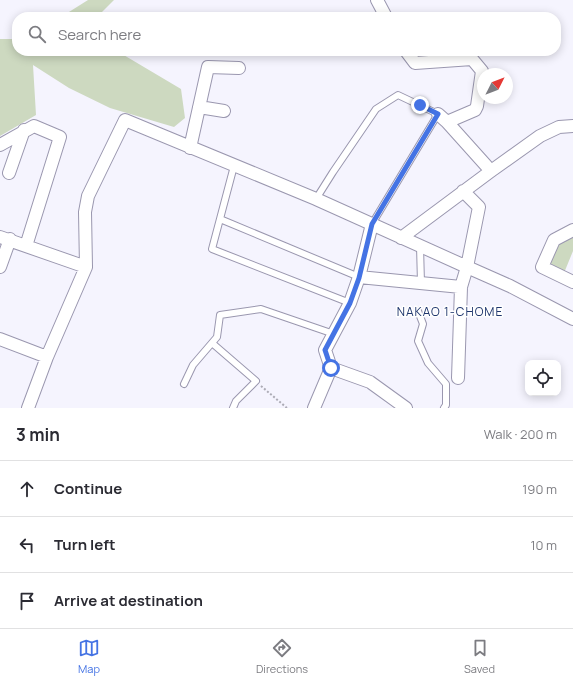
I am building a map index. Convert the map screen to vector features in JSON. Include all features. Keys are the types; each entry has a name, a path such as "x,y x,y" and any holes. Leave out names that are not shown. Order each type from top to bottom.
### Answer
{"street":[{"path":"377,0 383,12"},
{"path":"410,56 415,63 472,59 482,71 475,110 443,118 490,170"},
{"path":"190,148 208,67 239,68"},
{"path":"200,107 224,111"},
{"path":"28,408 47,358 86,266 85,212 88,196 125,120 316,199 510,286 572,316"},
{"path":"0,145 24,130 34,126 60,137 26,246"},
{"path":"401,238 490,170 540,136 559,127 573,126"},
{"path":"9,173 24,130"},
{"path":"458,378 461,287 467,267 479,207 463,191"},
{"path":"314,408 331,368 325,350 350,303 359,278 372,224"},
{"path":"573,230 554,240 542,267 573,282"},
{"path":"0,267 5,238 86,266"},
{"path":"359,278 461,287"},
{"path":"1,342 47,358"},
{"path":"331,368 370,382 406,408"}],"lane":[{"path":"316,199 376,109 398,95 443,118 372,224"},
{"path":"234,166 212,249 350,303"},
{"path":"220,219 359,278"},
{"path":"420,246 421,283"},
{"path":"184,384 192,365 217,337 220,315 261,309 334,334"},
{"path":"418,311 423,324 418,341 428,363 446,384 446,405 444,408"},
{"path":"212,343 256,381 236,401 233,408"}],"path":[{"path":"256,381 287,408"}],"green space":[{"path":"88,0 114,0 102,12 69,12"},
{"path":"0,39 12,39 12,56 125,56 181,89 185,118 174,127 110,108 69,88 33,65 36,115 0,136"},
{"path":"573,235 573,251 564,273 550,266 550,262 558,241"}],"district":[{"name":"NAKAO 1-CHOME","path":"450,312"}],"route":[{"path":"331,368 325,350 350,303 359,278 372,224 438,114 420,105"}]}
